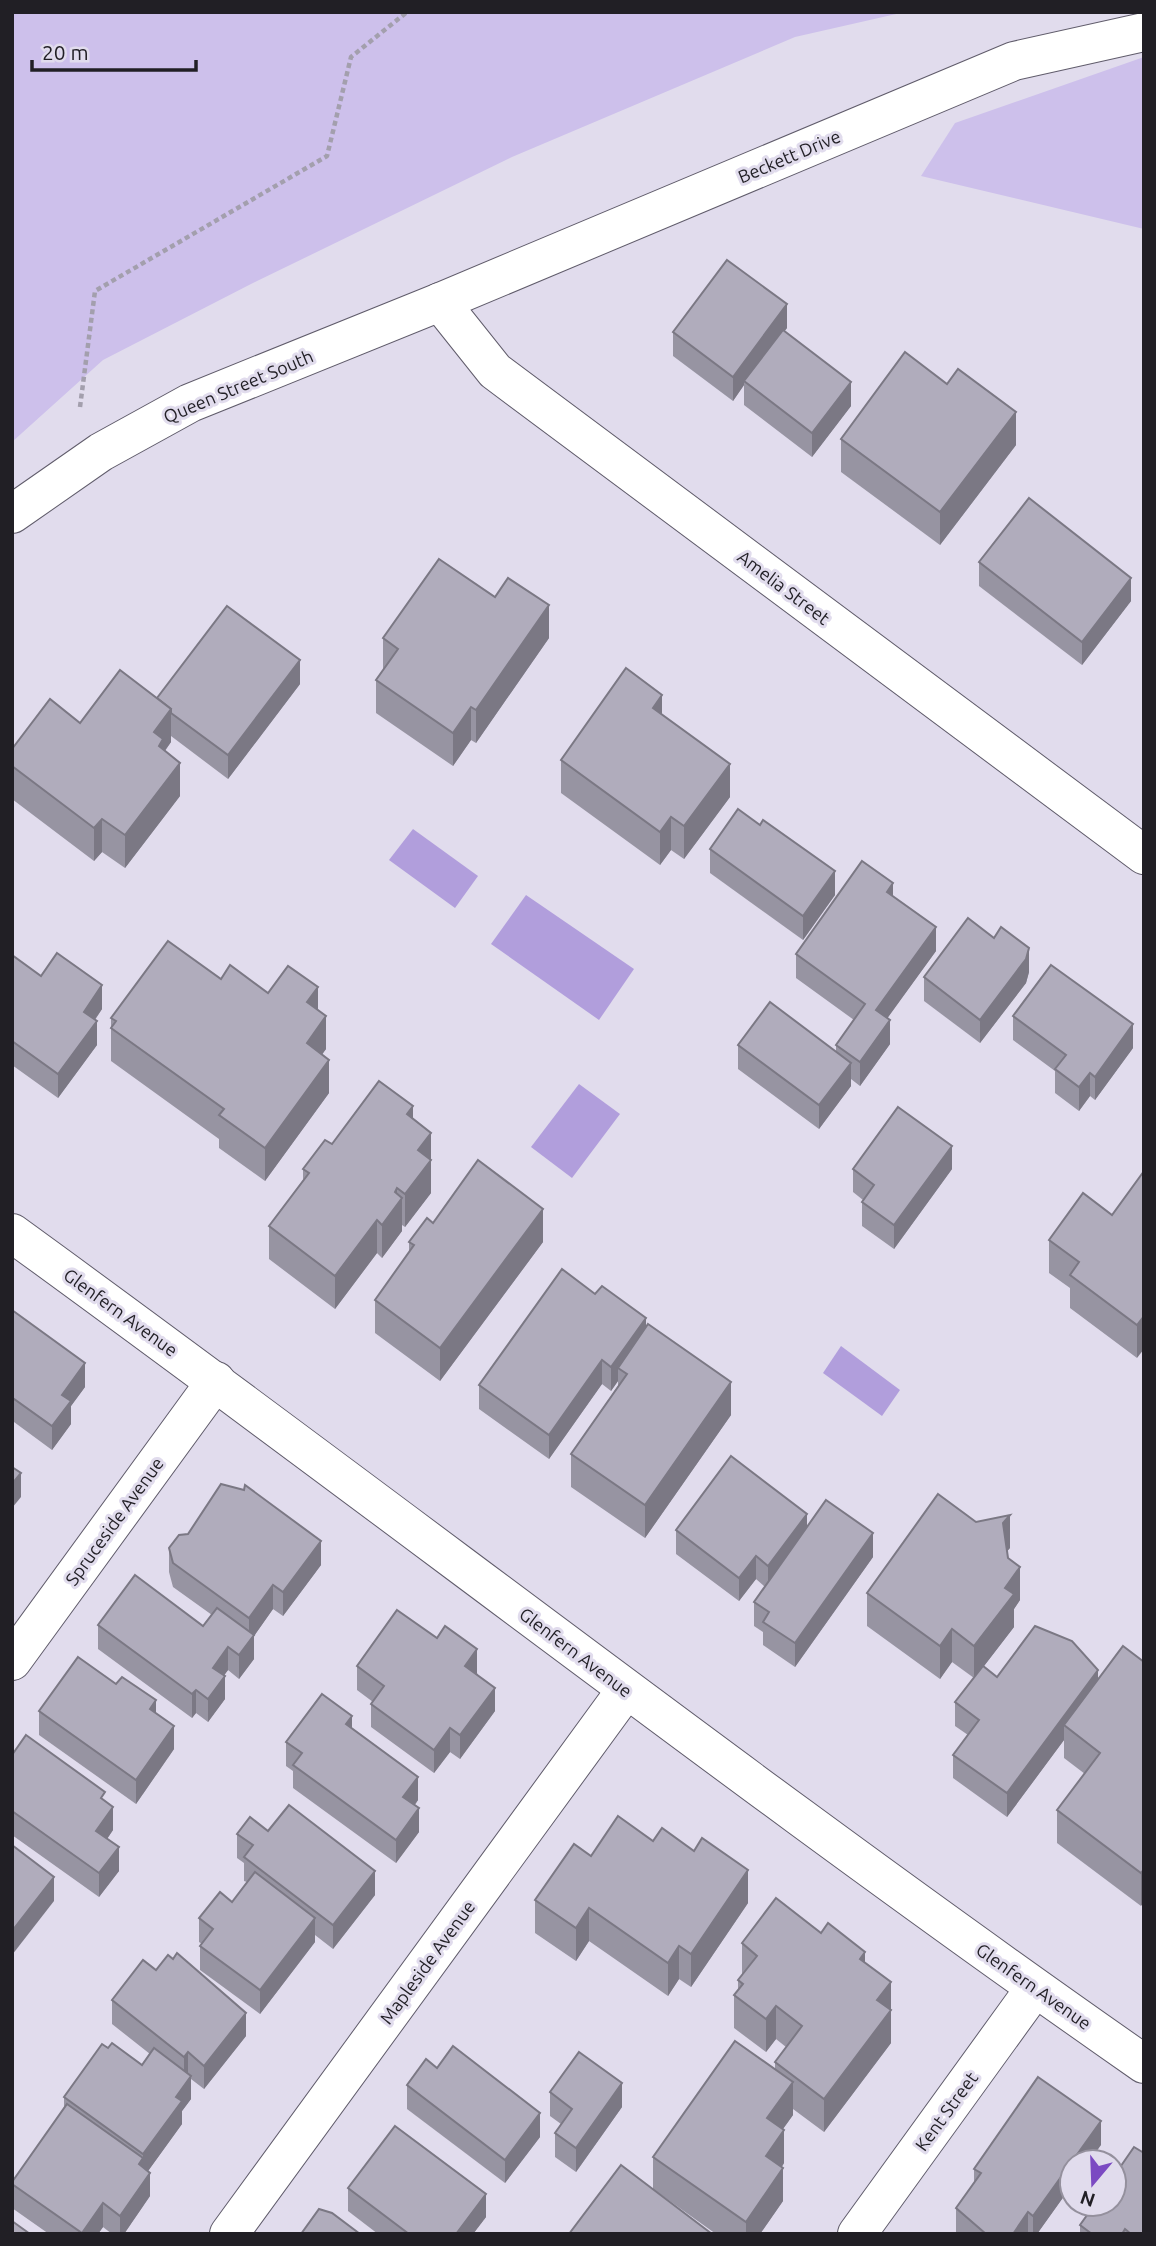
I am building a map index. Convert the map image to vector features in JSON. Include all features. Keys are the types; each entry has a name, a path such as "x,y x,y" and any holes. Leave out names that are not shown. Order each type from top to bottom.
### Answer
{"street":[{"name":"Beckett Drive","path":"440,302 1014,61 1144,32"},
{"name":"Queen Street South","path":"12,514 71,472 190,403 440,302"},
{"name":"Amelia Street","path":"440,302 495,371 1144,855"},
{"name":"Glenfern Avenue","path":"12,1233 216,1381 626,1690 1035,1988 1144,2064"},
{"name":"Spruceside Avenue","path":"12,1661 216,1381"},
{"name":"Mapleside Avenue","path":"229,2234 626,1690"},
{"name":"Kent Street","path":"857,2234 1035,1988"}],"path":[{"path":"71,472 95,291 327,156 351,57 407,12"}],"shaded area":[{"path":"12,12 905,12 795,37 512,157 251,284 103,360 12,442"},
{"path":"1144,57 1144,229 921,176 955,123"},
{"path":"413,829 478,876 455,908 389,860"},
{"path":"526,895 634,969 599,1020 491,944"},
{"path":"579,1084 620,1114 572,1178 531,1147"},
{"path":"841,1346 900,1390 882,1416 823,1373"}],"building":[{"path":"727,260 787,304 733,377 673,332"},
{"path":"783,330 851,382 812,433 744,381"},
{"path":"905,352 947,384 958,369 1016,412 940,512 841,439"},
{"path":"1029,498 1131,578 1082,642 979,562"},
{"path":"439,559 495,597 508,578 549,605 476,710 471,707 453,733 376,680 398,649 383,638"},
{"path":"227,606 300,660 228,755 171,713 171,709 157,698"},
{"path":"626,668 662,695 653,708 730,764 684,826 671,817 660,832 561,760"},
{"path":"120,670 171,709 154,732 163,739 159,746 180,763 125,835 102,819 94,828 12,766 12,749 50,699 80,723"},
{"path":"738,809 760,825 763,820 835,871 803,916 710,849"},
{"path":"862,861 893,883 887,892 936,927 876,1010 890,1020 860,1062 836,1045 865,1004 796,954"},
{"path":"968,918 994,938 1001,927 1029,948 1026,959 980,1020 924,977"},
{"path":"168,941 221,979 230,965 268,993 288,966 318,987 307,1002 326,1016 307,1043 329,1060 265,1148 219,1115 224,1109 111,1028 116,1021 111,1018"},
{"path":"57,953 102,985 84,1012 97,1021 58,1074 12,1041 12,955 41,976"},
{"path":"1051,965 1133,1024 1095,1077 1090,1073 1079,1087 1055,1069 1066,1055 1013,1016"},
{"path":"770,1002 851,1063 819,1105 738,1045"},
{"path":"379,1081 413,1106 407,1114 431,1133 418,1150 431,1160 405,1194 397,1188 395,1192 402,1198 382,1225 377,1220 335,1276 269,1226 309,1173 303,1169 325,1140 332,1144"},
{"path":"898,1107 952,1146 894,1225 862,1202 874,1185 853,1169"},
{"path":"478,1160 543,1209 440,1348 375,1300 414,1245 409,1242 427,1218 433,1223"},
{"path":"1144,1171 1144,1316 1137,1325 1070,1275 1079,1262 1049,1240 1083,1193 1112,1215"},
{"path":"562,1269 595,1294 602,1286 646,1318 611,1367 602,1360 549,1435 479,1385"},
{"path":"12,1310 85,1363 62,1395 71,1401 52,1426 14,1399 12,1402"},
{"path":"648,1324 731,1382 645,1505 571,1454 627,1374 618,1368"},
{"path":"731,1456 807,1514 768,1566 756,1556 739,1578 676,1530"},
{"path":"12,1467 21,1473 12,1484"},
{"path":"221,1484 244,1490 245,1485 321,1541 283,1592 273,1585 249,1618 173,1563 169,1548 179,1535 188,1534"},
{"path":"938,1494 976,1522 1010,1515 1003,1523 1008,1558 1020,1567 1005,1588 1014,1594 974,1646 952,1629 940,1646 867,1593"},
{"path":"826,1500 873,1533 795,1643 763,1622 769,1612 754,1602"},
{"path":"135,1575 203,1626 217,1608 254,1635 239,1655 228,1647 213,1668 225,1676 208,1699 196,1690 192,1694 98,1625"},
{"path":"397,1610 437,1638 445,1626 477,1649 465,1666 495,1688 460,1735 450,1728 434,1750 371,1704 384,1686 357,1666"},
{"path":"1035,1626 1072,1641 1098,1670 1007,1793 953,1755 979,1720 955,1702 983,1666 997,1677"},
{"path":"1123,1646 1144,1662 1144,1869 1141,1873 1057,1810 1100,1753 1064,1725"},
{"path":"78,1657 116,1684 122,1677 156,1700 150,1709 174,1726 136,1780 39,1711"},
{"path":"322,1694 352,1716 346,1724 418,1777 403,1797 419,1808 396,1840 293,1765 302,1753 286,1742"},
{"path":"26,1735 105,1792 101,1798 113,1807 96,1831 119,1847 99,1873 12,1811 12,1755"},
{"path":"289,1805 375,1871 333,1925 244,1857 253,1845 237,1834 250,1817 268,1831"},
{"path":"618,1816 653,1841 662,1828 694,1851 702,1838 748,1870 691,1954 679,1946 668,1963 589,1908 576,1928 535,1900 574,1844 591,1856"},
{"path":"12,1845 54,1877 12,1931"},
{"path":"255,1872 315,1918 260,1990 200,1946 213,1929 199,1918 220,1892 232,1902"},
{"path":"776,1898 821,1933 828,1923 865,1952 860,1959 891,1982 877,2000 891,2010 824,2099 775,2062 802,2026 776,2006 766,2019 734,1995 743,1984 738,1980 757,1956 742,1943"},
{"path":"177,1953 246,2013 204,2066 188,2052 184,2057 112,2000 143,1960 156,1970 168,1955 173,1959"},
{"path":"735,2041 793,2082 767,2118 784,2130 766,2156 783,2168 746,2222 653,2157"},
{"path":"112,2043 142,2065 154,2048 191,2076 176,2097 182,2101 143,2154 64,2097 102,2044 108,2048"},
{"path":"453,2046 540,2113 505,2160 407,2085 426,2059 437,2068"},
{"path":"579,2052 622,2083 576,2148 555,2133 572,2109 550,2092"},
{"path":"1038,2077 1101,2121 1082,2148 1058,2148 1058,2181 1033,2216 1028,2212 1013,2234 986,2234 956,2208 981,2173 974,2169"},
{"path":"67,2104 143,2158 139,2164 150,2173 120,2216 103,2203 82,2233 12,2184"},
{"path":"395,2126 486,2194 456,2234 409,2234 348,2188"},
{"path":"1134,2147 1144,2153 1144,2234 1131,2234 1125,2229 1122,2234 1092,2234 1080,2225 1085,2218 1128,2218 1128,2156"},
{"path":"621,2165 712,2234 569,2234"},
{"path":"319,2209 332,2213 360,2234 301,2234"},
{"path":"12,2221 30,2234 12,2234"}]}
